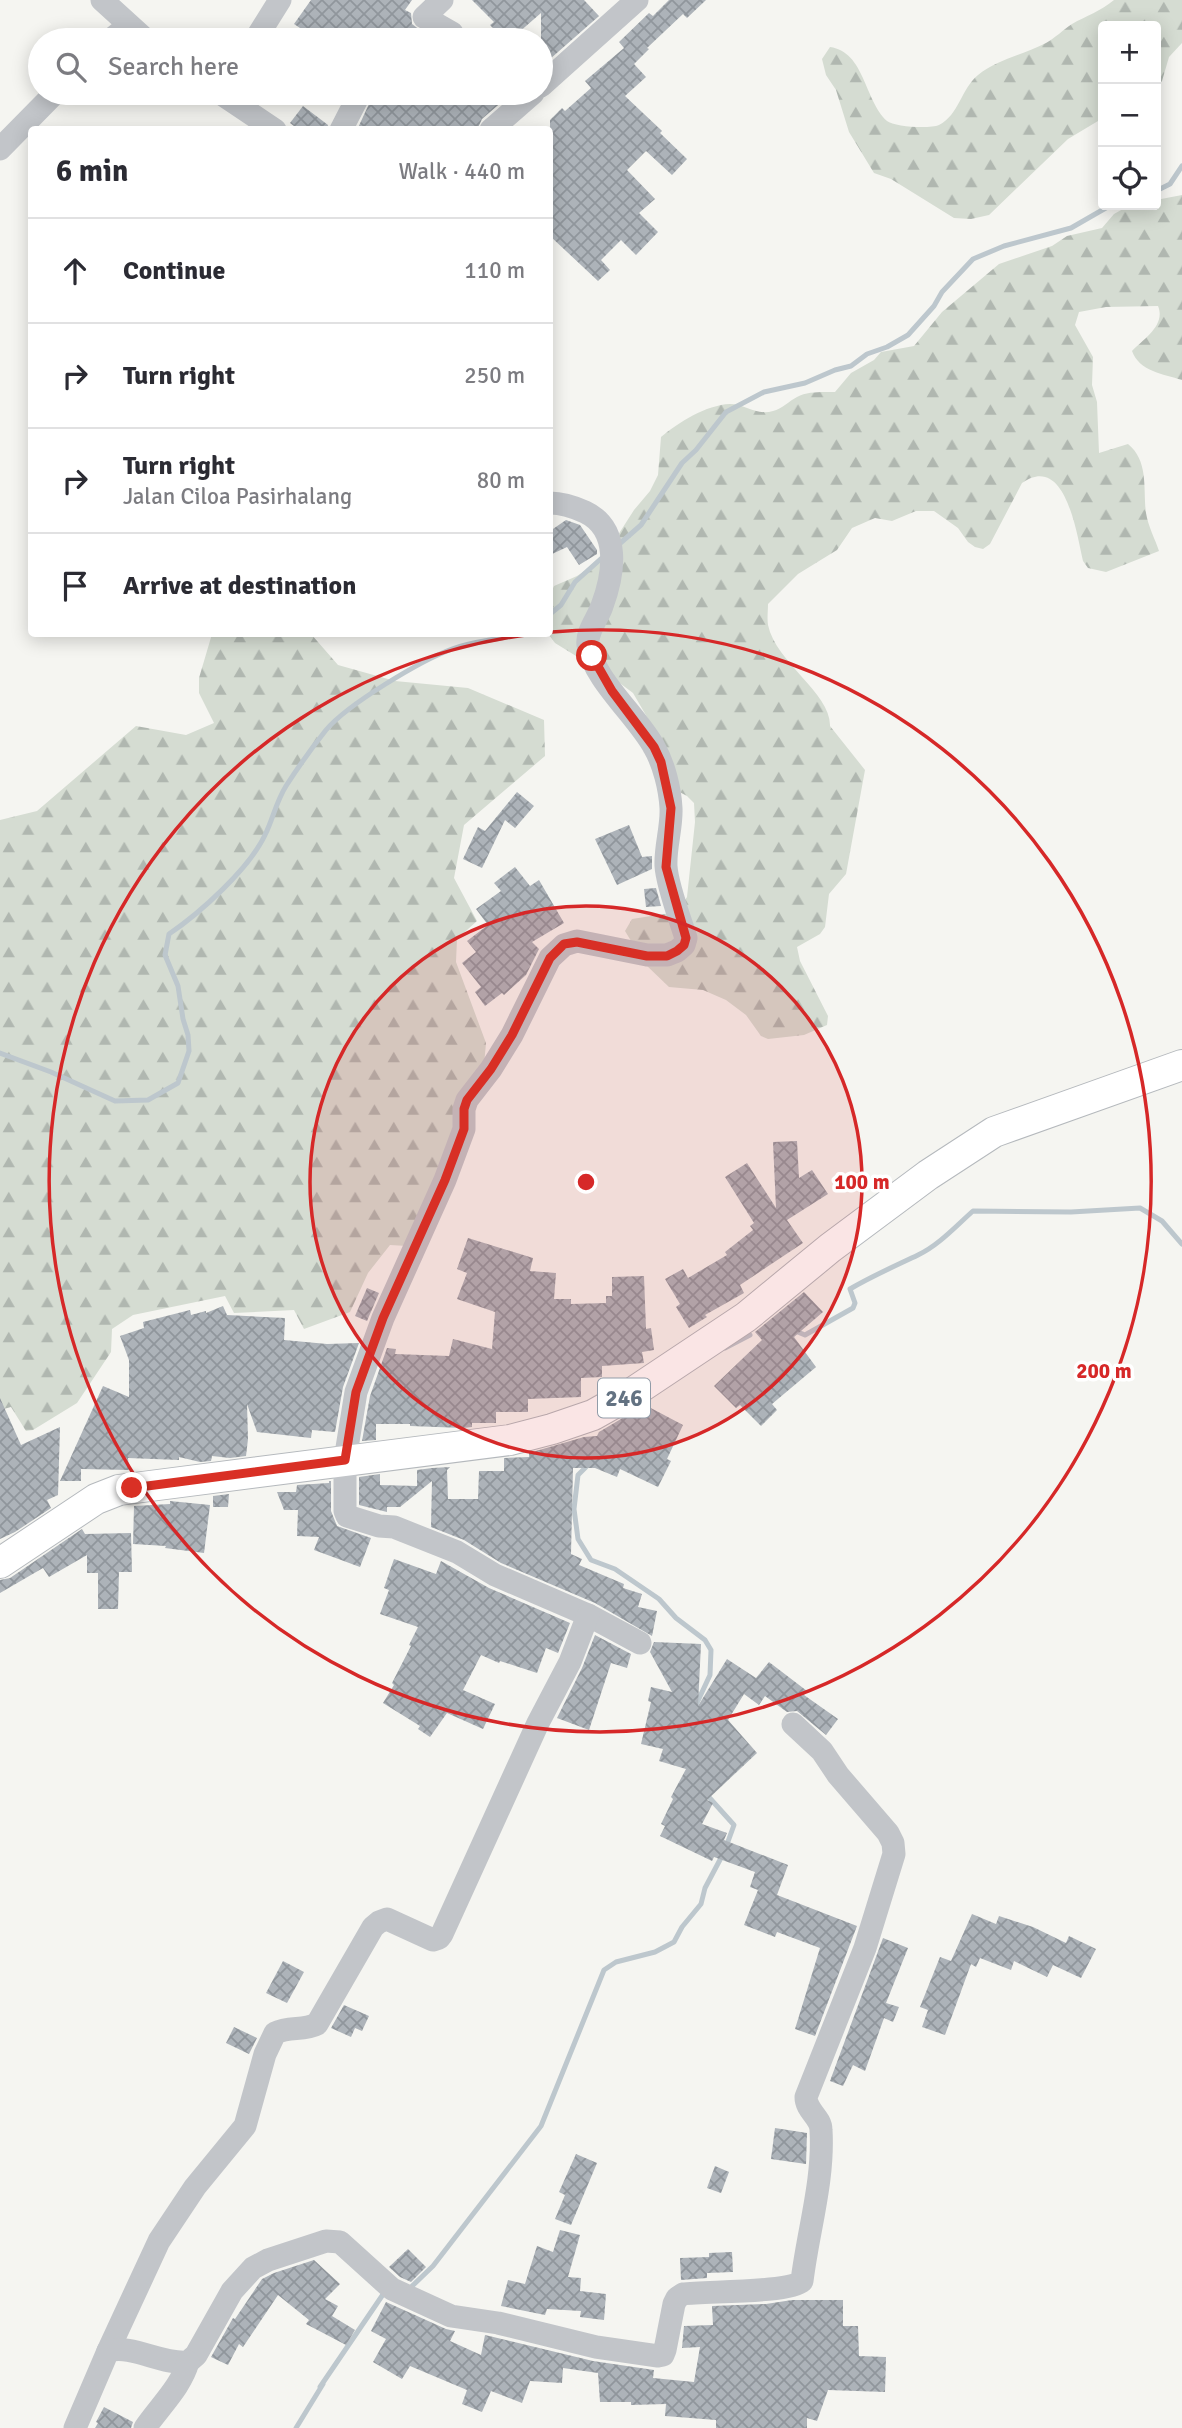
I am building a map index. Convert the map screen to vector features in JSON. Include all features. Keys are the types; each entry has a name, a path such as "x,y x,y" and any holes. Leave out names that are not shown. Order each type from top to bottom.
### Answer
{"main road":[{"name":"246","path":"0,1563 110,1492 510,1440 593,1415 632,1393 746,1317 830,1248 928,1175 994,1132 1182,1065"}],"street":[{"path":"102,0 131,28"},
{"path":"263,28 281,0"},
{"path":"442,0 424,17 443,28"},
{"path":"553,75 637,0"},
{"path":"0,149 43,105"},
{"path":"238,105 269,126"},
{"path":"343,126 354,105"},
{"path":"496,126 519,105"},
{"path":"553,504 574,507 595,517 608,533 612,561 610,575 602,605 587,642 612,691 654,747 661,762 671,808 666,867 686,938 684,945 667,956 647,956 577,942 564,944 550,958 512,1035 467,1100 464,1129 459,1142 383,1318 356,1392 345,1460 345,1511 348,1516 379,1526 394,1527 457,1552 495,1575 588,1615 640,1643"},
{"path":"75,2428 159,2241 195,2187 245,2126 265,2054 275,2033 317,2024 373,1927 379,1922 387,1919 433,1940 442,1934 538,1723 570,1662 588,1615"},
{"path":"108,2351 118,2349 173,2362 188,2362 193,2359 232,2291 253,2268 268,2260 327,2241 340,2242 392,2289 451,2316 498,2323 596,2347 658,2356 663,2355 666,2350 674,2304 683,2294 793,2287 802,2281 807,2239 818,2198 821,2127 807,2106 806,2097 865,1948 894,1854 888,1833 838,1775 822,1751 793,1724"},
{"path":"145,2428 176,2389 188,2362"}],"green space":[{"path":"1114,0 1182,0 1182,43 1169,57 1162,81 1161,21 1098,21 1098,121 1068,139 989,215 971,219 954,218 891,179 874,173 849,132 836,90 826,75 822,59 830,47 842,51 850,58 879,112 887,121 904,126 934,126 946,121 978,75 1002,61 1046,43 1072,24"},
{"path":"1182,195 1182,380 1146,367 1135,358 1132,351 1156,325 1160,313 1158,306 1106,307 1079,312 1075,325 1093,357 1092,385 1097,402 1099,453 1128,444 1135,451 1144,476 1147,518 1159,551 1106,572 1088,568 1083,561 1067,501 1059,487 1049,479 1037,476 1022,483 990,544 983,549 968,542 958,528 934,511 916,511 892,521 875,518 852,528 837,550 798,574 768,604 768,625 773,639 822,702 830,726 865,770 846,874 829,894 825,927 820,934 797,947 800,961 828,1016 827,1025 804,1035 768,1039 761,1036 746,1015 726,1000 703,990 669,987 645,964 625,931 632,919 677,912 687,897 695,822 694,803 672,788 668,753 633,693 589,660 576,656 555,643 551,637 553,637 553,588 602,560 634,510 650,491 658,475 661,437 684,420 721,405 730,404 767,412 779,409 806,394 835,392 851,373 874,360 881,352 914,346 942,312 999,264 1052,246 1067,236 1102,228 1121,210 1161,210 1161,199"},
{"path":"211,637 314,637 338,665 395,681 468,688 544,720 545,756 464,825 454,878 477,921 457,939 456,962 486,1043 484,1065 456,1139 407,1246 390,1245 368,1273 350,1312 304,1329 294,1310 234,1313 225,1296 133,1315 112,1329 111,1352 77,1403 33,1430 26,1431 11,1407 0,1410 0,820 37,811 136,726 186,735 214,723 199,693 199,678"}],"building":[{"path":"311,0 412,0 405,10 411,13 412,24 417,28 300,28 294,24"},
{"path":"472,0 584,0 599,16 553,56 553,28 541,28 541,13 524,28 493,28 490,25 494,22"},
{"path":"669,0 706,0 687,18 683,14 647,48 649,49 634,64 646,77 625,96 687,159 672,175 646,151 627,170 655,199 639,213 658,232 636,255 621,240 601,260 610,270 598,281 553,239 553,126 550,126 550,120 562,108 565,111 591,88 585,81 624,48 619,42 649,13 653,16"},
{"path":"368,105 498,105 482,119 479,126 359,126"},
{"path":"303,106 328,125 294,126 290,123"},
{"path":"566,520 580,525 597,554 579,565 567,547 553,554 553,529"},
{"path":"517,792 534,806 515,828 505,820 482,868 463,859 478,827 485,831"},
{"path":"629,825 642,857 652,856 652,869 617,885 595,839"},
{"path":"515,867 530,886 539,880 564,923 532,942 539,949 526,975 504,995 502,993 485,1006 475,992 481,987 462,963 476,952 467,941 488,925 476,909 501,891 494,883"},
{"path":"656,888 661,906 646,907 644,889"},
{"path":"797,1141 799,1178 812,1170 828,1194 787,1220 803,1243 740,1285 744,1293 705,1315 707,1317 689,1328 676,1307 680,1304 665,1279 683,1269 688,1278 727,1255 725,1252 753,1230 750,1226 754,1223 725,1177 747,1163 776,1208 773,1142"},
{"path":"468,1238 533,1258 530,1271 556,1273 554,1299 571,1299 571,1304 606,1303 606,1296 612,1296 612,1277 644,1276 646,1329 651,1328 654,1350 642,1352 644,1363 602,1366 602,1377 581,1378 581,1397 528,1399 528,1412 496,1412 496,1423 472,1423 472,1427 376,1424 376,1440 362,1441 370,1396 387,1348 396,1349 395,1354 449,1356 453,1339 492,1349 495,1312 457,1299 467,1273 457,1269"},
{"path":"367,1288 379,1293 367,1321 355,1316"},
{"path":"804,1292 823,1312 794,1337 816,1367 772,1404 777,1410 761,1426 740,1405 736,1408 714,1386 762,1340 755,1332"},
{"path":"223,1306 227,1315 285,1318 284,1340 327,1344 359,1343 343,1387 335,1432 312,1430 311,1438 257,1432 247,1404 246,1456 212,1456 211,1461 200,1462 179,1457 179,1460 128,1458 129,1470 81,1469 81,1481 60,1481 103,1386 129,1397 129,1360 120,1336 144,1328 143,1322 190,1310 191,1315 206,1313"},
{"path":"0,1398 21,1445 60,1427 58,1495 47,1500 51,1508 0,1539"},
{"path":"647,1406 683,1425 667,1459 671,1461 658,1487 620,1469 617,1477 595,1468 573,1468 571,1554 582,1559 579,1565 624,1584 623,1588 642,1594 638,1607 657,1611 652,1636 595,1603 501,1563 464,1540 431,1527 432,1481 400,1507 387,1507 387,1512 359,1505 359,1477 380,1474 380,1485 417,1486 417,1470 450,1467 447,1470 448,1499 478,1499 479,1471 504,1471 504,1458 529,1457 529,1453 584,1437 597,1436 599,1432 631,1413 640,1418"},
{"path":"329,1481 331,1511 337,1526 371,1538 360,1567 314,1550 319,1537 297,1536 298,1510 284,1510 277,1492 296,1492 297,1485"},
{"path":"229,1494 228,1507 213,1507 213,1496"},
{"path":"170,1501 210,1505 204,1553 165,1548 166,1546 133,1544 134,1506 170,1504"},
{"path":"82,1529 85,1534 131,1533 132,1572 119,1572 118,1609 98,1609 98,1573 87,1573 87,1555 49,1577 43,1568 0,1593 0,1580 10,1578"},
{"path":"394,1559 436,1574 441,1561 489,1588 570,1623 558,1653 546,1648 537,1673 500,1661 499,1663 481,1655 463,1690 495,1704 483,1729 447,1713 430,1737 418,1729 420,1726 383,1703 394,1685 392,1683 418,1627 380,1614 389,1590 384,1588"},
{"path":"595,1635 631,1654 627,1668 611,1663 589,1730 557,1718"},
{"path":"654,1642 701,1644 698,1706 727,1659 756,1678 769,1662 807,1691 804,1695 838,1719 826,1735 797,1711 787,1712 765,1696 759,1705 744,1694 728,1720 757,1753 707,1800 713,1803 702,1824 727,1833 724,1840 788,1865 777,1895 857,1926 815,2036 795,2029 820,1948 777,1932 775,1937 744,1925 758,1890 750,1887 755,1872 714,1857 712,1861 660,1836 665,1826 661,1824 673,1799 671,1797 686,1769 659,1761 663,1749 641,1744 651,1702 648,1701 651,1687 672,1692 650,1652"},
{"path":"972,1914 996,1924 999,1916 1033,1927 1066,1943 1069,1936 1096,1949 1081,1978 1053,1965 1047,1977 1014,1961 1011,1970 980,1958 976,1967 971,1964 945,2035 922,2027 928,2010 920,2007 940,1957 951,1961"},
{"path":"883,1938 908,1948 886,2003 899,2007 893,2022 884,2018 865,2071 853,2065 843,2086 830,2081"},
{"path":"283,1961 304,1972 287,2003 266,1993"},
{"path":"344,2005 369,2016 362,2031 355,2028 351,2037 331,2028"},
{"path":"234,2027 257,2038 249,2054 226,2043"},
{"path":"775,2128 807,2133 806,2164 771,2159"},
{"path":"576,2154 597,2163 571,2225 555,2219 565,2195 559,2192"},
{"path":"715,2166 729,2172 721,2193 707,2188"},
{"path":"560,2230 580,2235 568,2277 581,2278 580,2291 606,2294 604,2320 580,2317 581,2311 547,2309 545,2315 501,2306 508,2280 525,2284 537,2246 553,2252"},
{"path":"408,2249 426,2267 411,2282 389,2267"},
{"path":"732,2252 733,2272 707,2273 707,2278 681,2280 680,2258 709,2257 709,2253"},
{"path":"314,2260 340,2284 325,2299 338,2306 332,2316 355,2330 346,2345 306,2324 309,2320 278,2295 243,2347 239,2344 228,2365 211,2357 233,2318 235,2319 262,2279"},
{"path":"792,2300 843,2300 843,2326 858,2326 859,2356 886,2357 885,2392 828,2390 817,2421 807,2418 807,2428 716,2428 716,2420 665,2416 666,2404 600,2402 598,2373 563,2368 562,2383 530,2381 522,2403 491,2391 482,2412 462,2404 467,2390 410,2366 402,2379 373,2362 386,2339 371,2331 386,2302 455,2331 450,2341 481,2355 485,2335 593,2361 654,2370 653,2378 694,2382 700,2347 682,2348 684,2326 713,2325 712,2306"},
{"path":"104,2407 133,2422 131,2428 95,2428"}],"waterway":[{"path":"1161,188 1170,184 1182,166"},
{"path":"617,546 641,525 682,463 696,450 726,412 764,392 805,383 851,366 867,354 887,347 908,335 934,306 942,292 973,259 1004,246 1071,228 1102,210"},
{"path":"553,612 561,605 575,582 604,556"},
{"path":"0,1053 51,1072 115,1101 148,1100 178,1083 189,1051 178,986 165,955 169,934 209,902 248,862 265,835 286,786 321,736 336,720 385,684 438,655 468,644 504,637"},
{"path":"793,1330 805,1335 853,1308 855,1303 850,1289 926,1251 973,1211 1071,1212 1140,1208 1162,1221 1182,1244"},
{"path":"725,1348 750,1335"},
{"path":"586,1463 586,1467 578,1475 574,1509 578,1539 591,1560 615,1569 659,1599 676,1618 705,1640 711,1650 710,1675 696,1705"},
{"path":"707,1795 734,1825 726,1847"},
{"path":"407,2291 433,2266 541,2126 604,1970 616,1962 655,1952 674,1942 682,1927 701,1904 705,1888 722,1856"},
{"path":"296,2428 323,2384 320,2387 386,2290"}],"route":[{"path":"132,1488 345,1460 356,1392 383,1318 445,1180 464,1129 467,1100 512,1035 550,958 564,944 577,942 603,945 647,956 667,956 684,945 686,938 666,867 671,808 661,762 654,747 612,691 592,656"}]}
